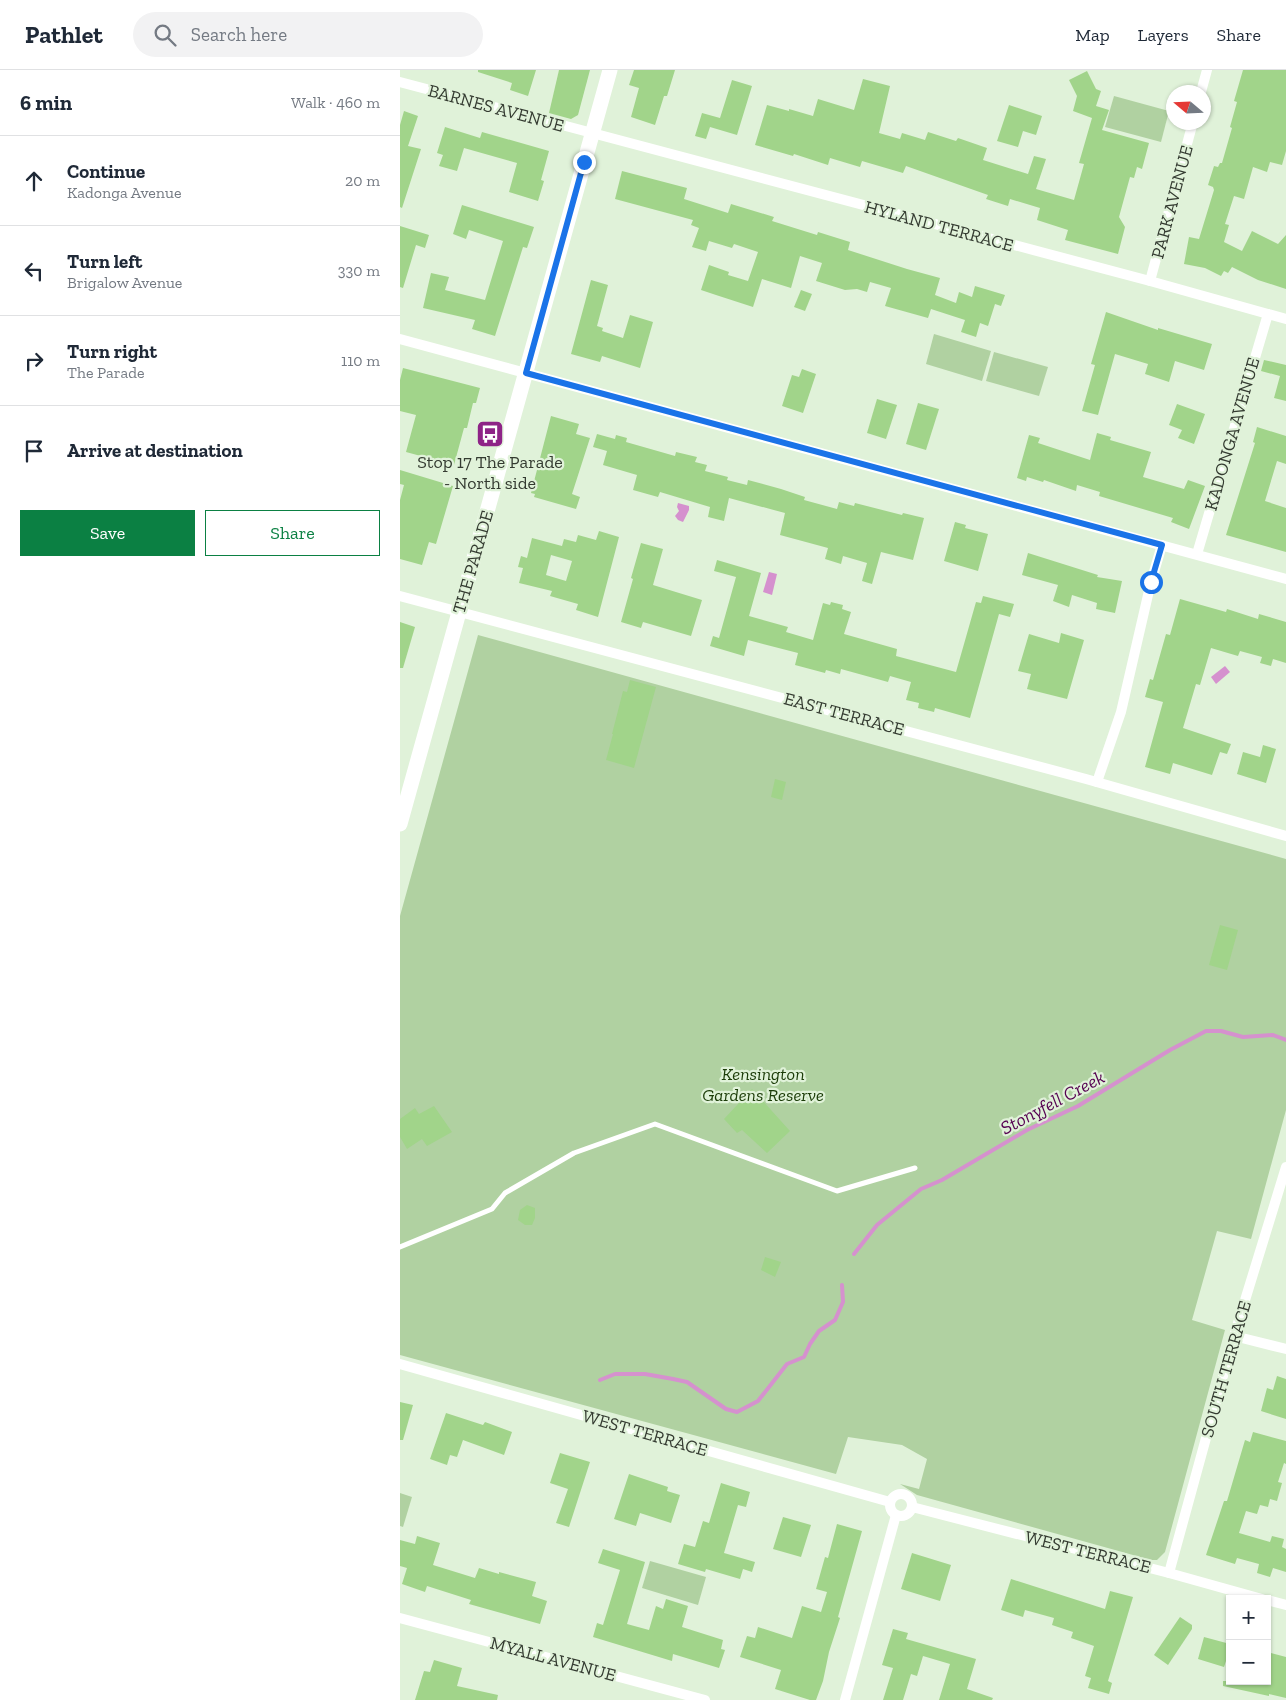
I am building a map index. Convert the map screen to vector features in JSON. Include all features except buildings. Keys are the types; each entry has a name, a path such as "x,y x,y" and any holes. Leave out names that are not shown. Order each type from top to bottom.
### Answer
{"main road":[{"name":"THE PARADE","path":"400,824 610,70"}],"street":[{"path":"1203,85 1207,70"},
{"name":"BARNES AVENUE","path":"400,82 592,134"},
{"name":"PARK AVENUE","path":"1150,282 1191,130"},
{"name":"HYLAND TERRACE","path":"592,134 1286,319"},
{"name":"KADONGA AVENUE","path":"1197,554 1268,314"},
{"path":"400,339 1286,579"},
{"path":"1097,782 1121,712 1151,582 1162,545"},
{"name":"EAST TERRACE","path":"400,596 1097,782 1286,836"},
{"name":"SOUTH TERRACE","path":"1170,1573 1234,1336 1286,1167"},
{"path":"1234,1336 1286,1349"},
{"name":"WEST TERRACE","path":"400,1364 890,1502"},
{"path":"897,1494 905,1494 911,1499 912,1507 908,1514 904,1516 896,1515 890,1510 890,1502 897,1494"},
{"name":"WEST TERRACE","path":"912,1507 1170,1573 1248,1595"},
{"path":"845,1700 896,1515"},
{"path":"1271,1601 1286,1605"},
{"name":"MYALL AVENUE","path":"400,1618 706,1700"}],"lane":[{"path":"400,1247 492,1209 505,1193 574,1153 655,1124 837,1191 915,1168"}],"green space":[{"path":"1114,96 1166,110 1166,123 1161,142 1105,127"},
{"path":"934,334 991,351 982,381 926,364"},
{"path":"994,352 1048,367 1039,396 986,381"},
{"name":"Kensington Gardens Reserve","path":"478,635 1286,859 1286,1110 1251,1239 1217,1231 1192,1320 1225,1330 1165,1552 1157,1560 1151,1560 917,1495 900,1484 919,1489 927,1459 902,1445 848,1437 836,1474 400,1355 400,916"},
{"path":"400,1493 412,1497 403,1527 400,1526"},
{"path":"650,1561 706,1577 698,1605 642,1588"}],"shaded area":[{"path":"678,503 689,506 683,522 675,516 679,511"},
{"path":"769,572 777,574 772,595 763,592"},
{"path":"1225,666 1230,672 1216,684 1211,677"}],"waterway":[{"name":"Stonyfell Creek","path":"854,1254 877,1225 921,1189 942,1180 1027,1130 1078,1106 1170,1050 1206,1031 1221,1031 1243,1037 1273,1035 1286,1040"},
{"name":"Stonyfell Creek","path":"600,1380 615,1374 645,1374 687,1382 726,1409 737,1412 758,1401 787,1364 804,1357 819,1331 835,1320 843,1302 842,1285"}],"place":[{"name":"Stop 17 The Parade - North side","path":"490,434"}],"route":[{"path":"584,162 526,373 1162,545 1151,582"}]}
